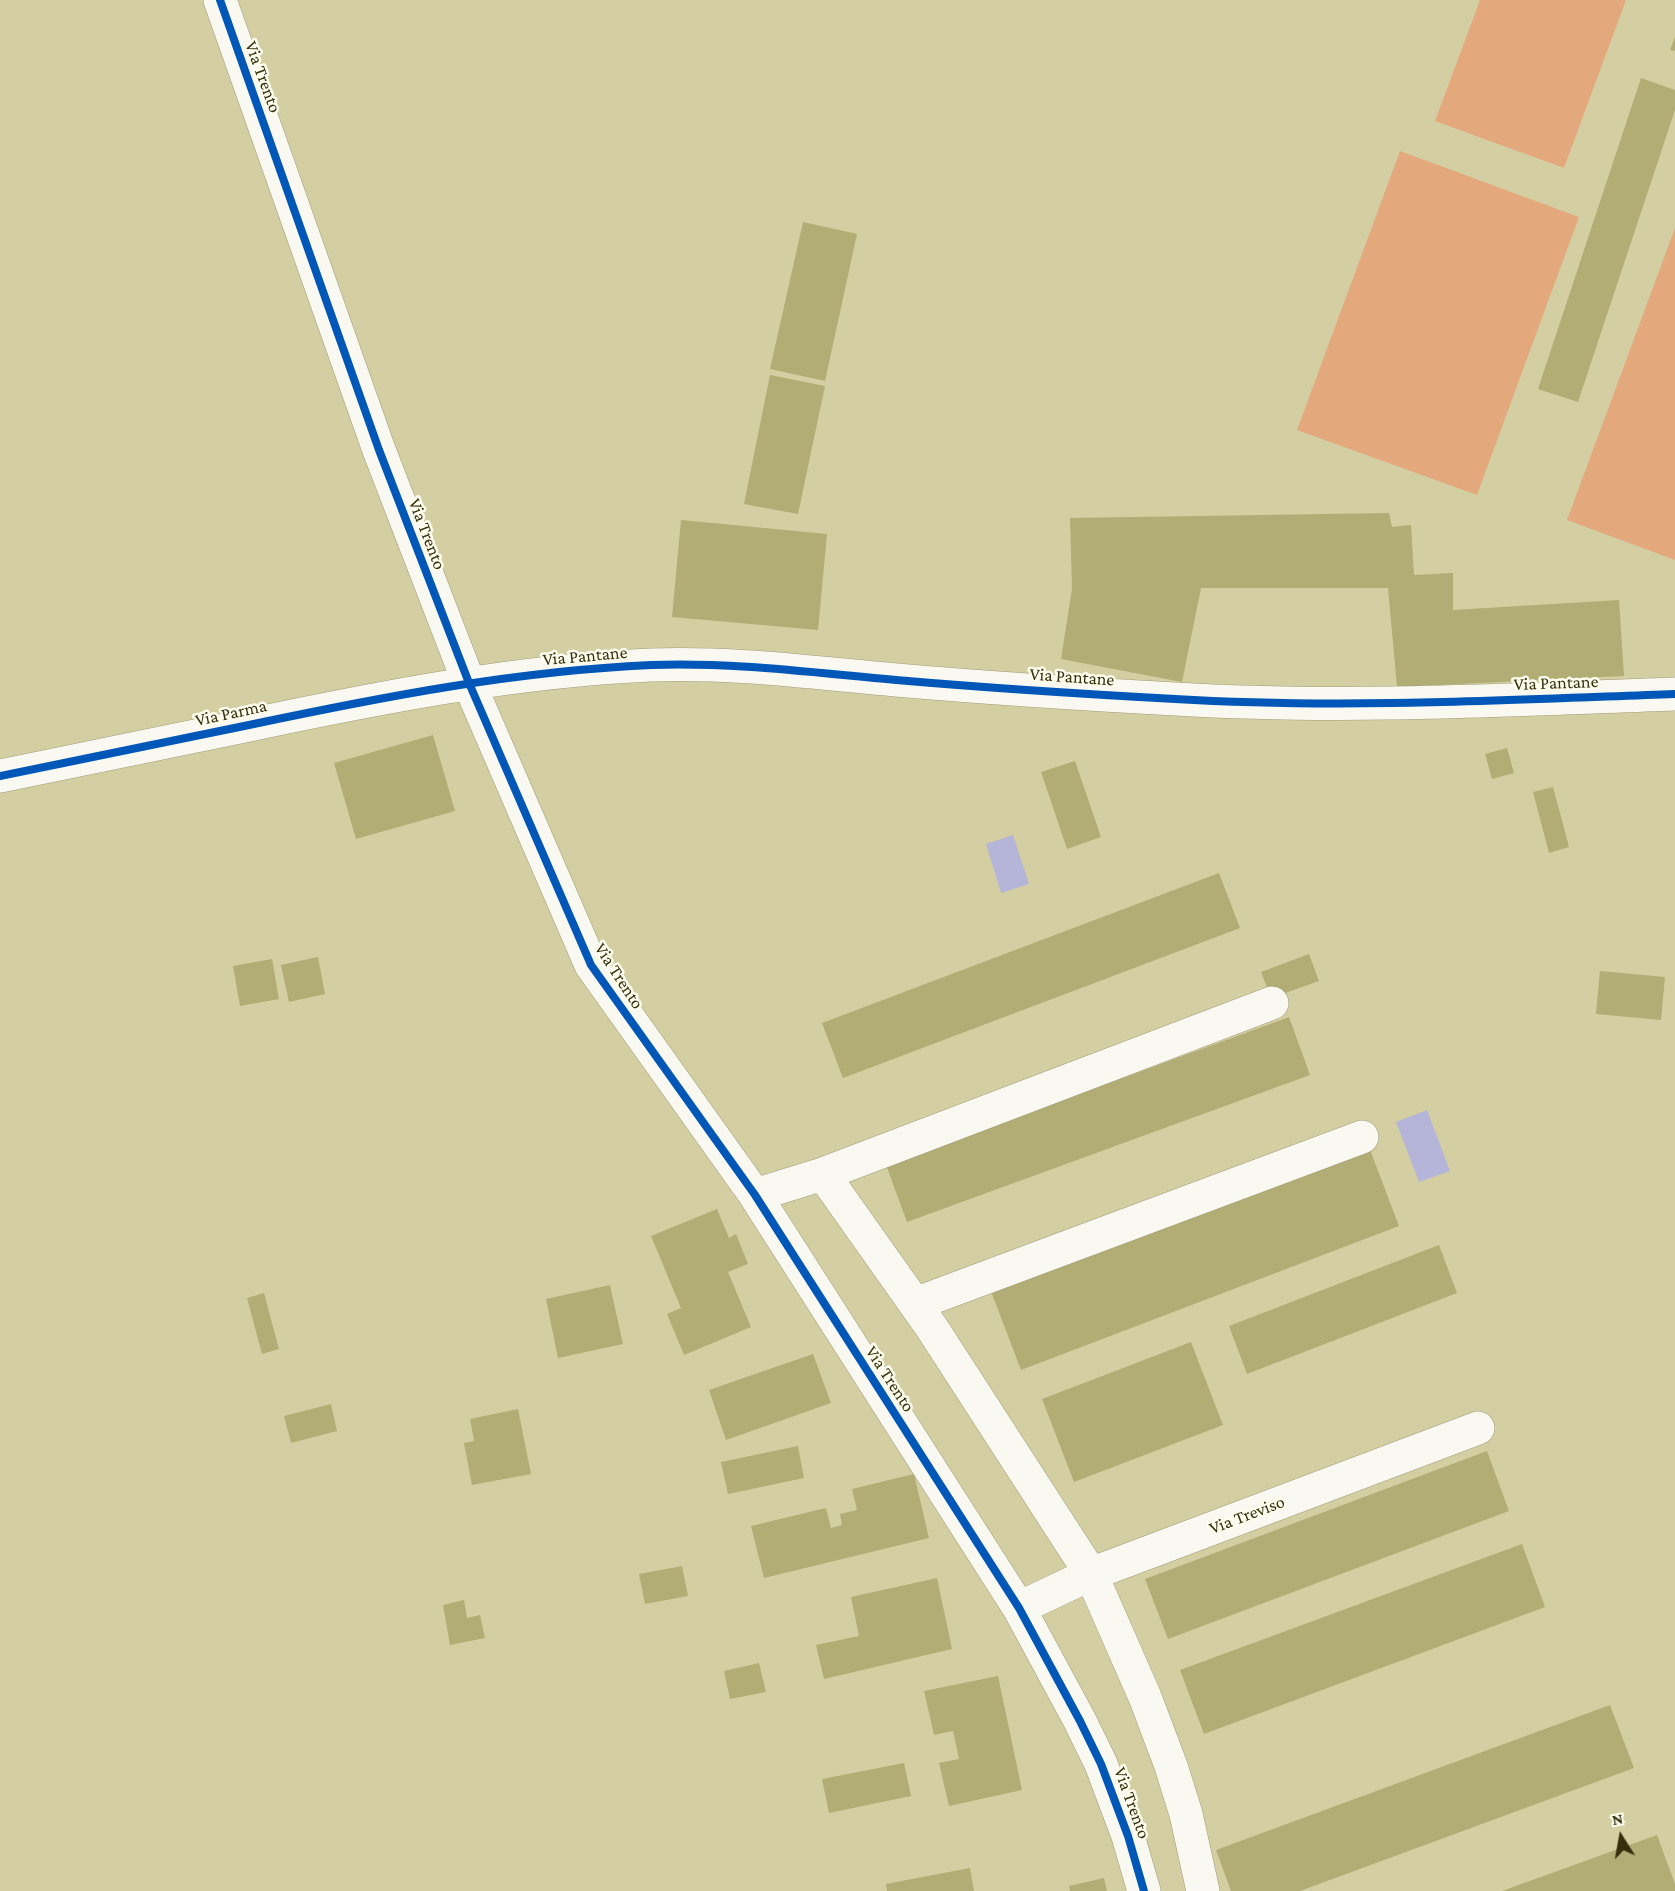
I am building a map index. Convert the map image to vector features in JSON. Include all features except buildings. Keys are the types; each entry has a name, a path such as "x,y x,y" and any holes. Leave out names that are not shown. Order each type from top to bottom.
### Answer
{"street":[{"name":"Via Trento","path":"220,0 379,450 469,684 591,965 755,1195 1018,1608 1101,1764 1128,1836 1144,1891"},
{"name":"Via Pantane","path":"469,684 608,668 720,665 969,686 1268,704 1357,704 1675,694"},
{"name":"Via Parma","path":"0,777 357,702 469,684"},
{"path":"755,1195 823,1174 1272,1003"},
{"path":"915,1304 1362,1137"},
{"path":"823,1174 915,1304 1091,1574 1145,1697 1172,1766 1186,1814 1203,1891"},
{"name":"Via Treviso","path":"1018,1608 1091,1574 1478,1428"}],"shaded area":[{"path":"1480,0 1626,0 1564,168 1435,121"},
{"path":"1400,151 1579,217 1477,495 1297,430"},
{"path":"1675,228 1675,560 1567,520"}],"water":[{"path":"1013,835 1029,884 1001,893 986,844"},
{"path":"1427,1110 1450,1171 1419,1182 1396,1122"}],"cycle path":[{"path":"220,0 379,450 469,683 591,965 755,1195 1019,1608 1101,1764 1128,1836 1144,1891"},
{"path":"0,776 449,687 550,673 651,665 743,667 1001,688 1238,702 1487,701 1675,694"}]}
